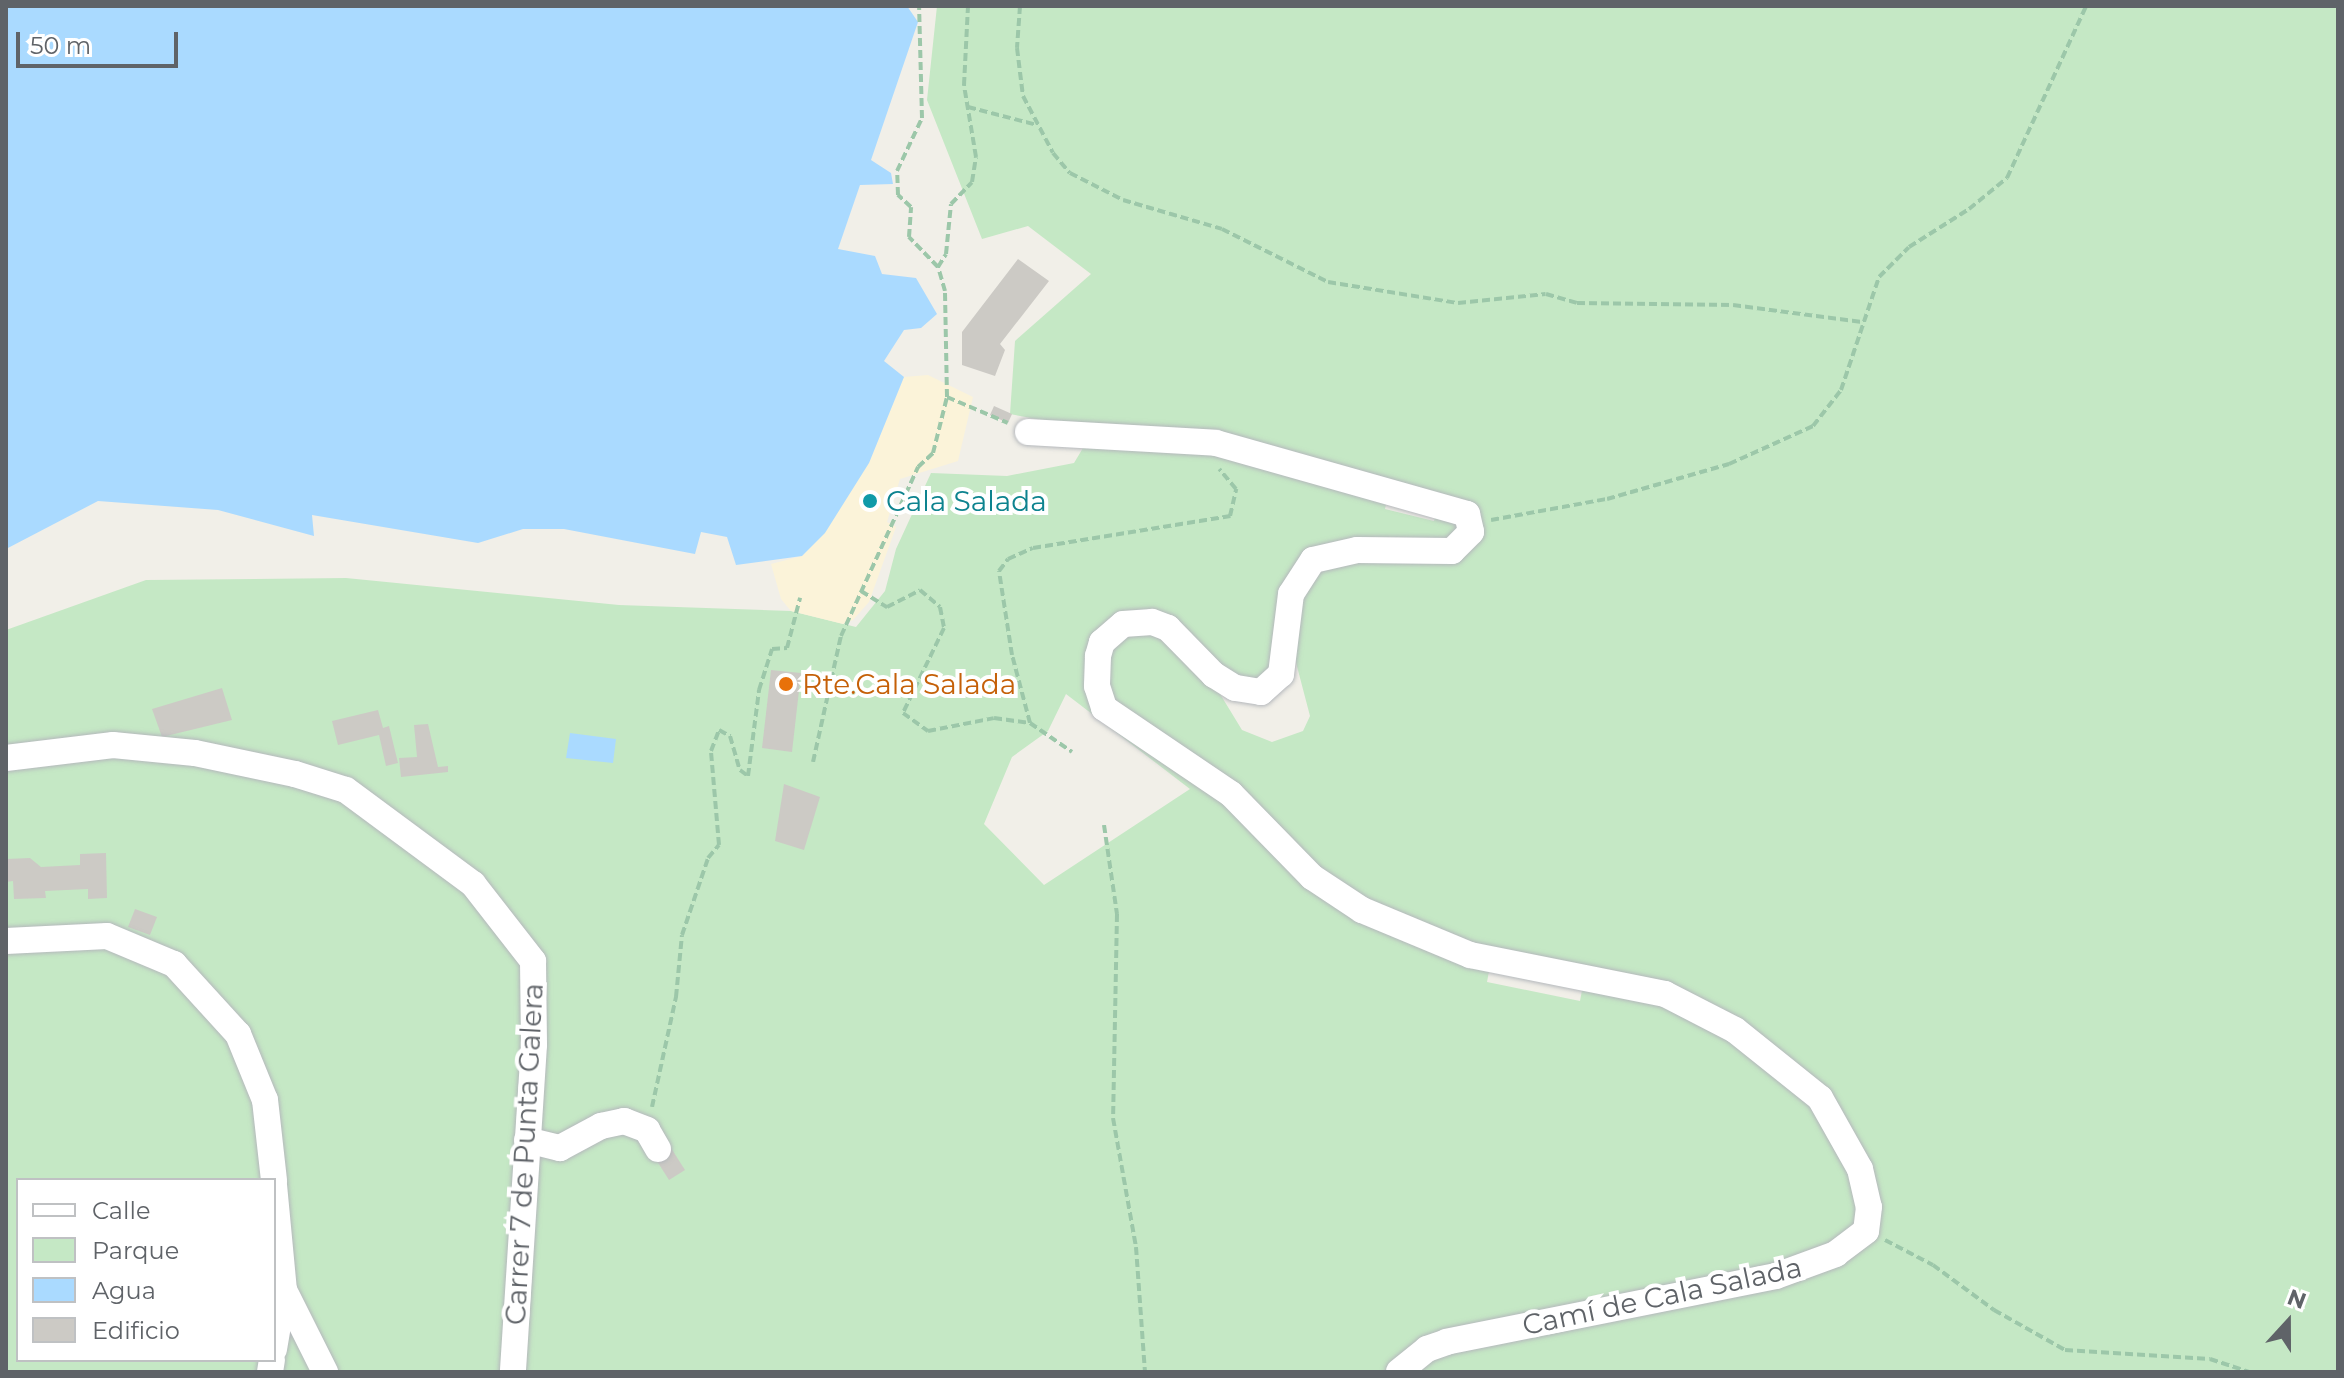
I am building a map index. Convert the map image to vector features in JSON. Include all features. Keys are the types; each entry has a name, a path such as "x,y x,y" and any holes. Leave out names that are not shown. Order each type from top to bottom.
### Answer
{"street":[{"path":"1028,432 1216,443 1457,508 1473,523 1467,540 1452,551 1357,550 1313,560 1291,594 1281,674 1264,695 1226,683 1207,669 1181,637 1152,622 1123,624 1111,631 1098,656 1097,686 1104,708 1231,794 1312,877 1362,910 1470,955 1665,994 1763,1048 1820,1098 1842,1131 1865,1182 1866,1231"},
{"name":"Carrer 7 de Punta Galera","path":"6,758 113,745 195,753 346,790 473,884 533,961 527,1140 513,1372"},
{"path":"6,941 107,936 174,964 238,1034 265,1100 274,1178"},
{"path":"527,1140 560,1148 601,1126 624,1121 652,1139"},
{"path":"276,1204 284,1290 276,1337"},
{"name":"Camí de Cala Salada","path":"1399,1372 1417,1355 1447,1342 1776,1276 1836,1254 1866,1231"},
{"path":"284,1290 325,1372"}],"path":[{"path":"813,762 841,636 918,467 933,453 947,397 945,291 938,267 909,237 911,207 898,195 897,171 922,118 919,6"},
{"path":"938,267 946,254 951,204 972,182 976,157 963,49 968,6"},
{"path":"1020,6 1017,48 1023,96 1037,125 1070,173 1123,200 1222,229 1328,282 1458,303 1546,294 1577,303 1733,305 1862,322"},
{"path":"1473,523 1607,499 1729,464 1813,426 1841,390 1879,277 1909,247 1969,209 2007,178 2086,6"},
{"path":"968,107 1037,125"},
{"path":"947,397 1028,432"},
{"path":"1030,723 1012,655 999,571 1008,559 1033,548 1230,516 1236,489 1207,460"},
{"path":"861,591 887,607 920,590 940,607 944,628 903,713 928,731 994,718 1030,723 1072,752"},
{"path":"652,1139 676,997 682,935 708,858 719,845 711,751 719,730 730,736 740,770 748,776 759,690 772,649 787,648 800,598"},
{"path":"1104,825 1117,914 1113,1118 1136,1247 1145,1372"},
{"path":"1866,1231 1933,1265 1994,1310 2065,1350 2210,1359 2249,1372"}],"green space":[{"path":"937,6 2338,6 2338,1372 6,1372 6,630 146,580 346,578 619,605 791,611 856,627 885,591 896,549 931,473 1007,476 1074,463 1086,443 1074,426 1010,414 1015,341 1091,274 1028,226 982,239 927,100","holes":["1388,495 1438,507 1434,521 1385,509","1294,655 1310,716 1303,731 1272,742 1242,730 1217,689 1285,681","1066,694 1190,789 1044,885 984,824 1012,757 1048,731","1490,966 1583,985 1580,1001 1487,982"]}],"sand":[{"name":"Cala Salada","path":"928,375 973,397 958,461 900,479 887,522 896,527 869,602 853,620 843,624 791,611 781,599 771,564 802,556 869,463 904,377"}],"water":[{"path":"6,6 907,6 918,22 871,160 891,173 893,184 860,185 838,249 875,256 882,274 916,278 937,314 921,328 904,330 884,361 904,377 869,463 825,533 802,556 736,565 727,537 701,532 695,554 564,529 523,529 478,543 312,515 314,536 218,510 98,501 6,549"},
{"path":"570,733 616,739 613,763 566,758"}],"building":[{"path":"1018,259 1049,281 1000,344 1005,350 995,376 962,365 962,332"},
{"path":"994,406 1012,414 1008,423 990,415"},
{"path":"771,670 801,673 792,752 762,748"},
{"path":"222,688 232,720 162,737 152,709"},
{"path":"378,710 383,728 389,726 398,763 386,766 379,735 338,745 332,721"},
{"path":"428,724 438,767 448,766 448,772 401,777 399,758 417,757 414,725"},
{"path":"784,784 820,797 804,850 775,841"},
{"path":"106,853 107,898 88,899 88,889 45,891 46,898 14,899 13,881 6,882 6,859 30,858 41,867 80,865 80,854"},
{"path":"135,909 157,917 150,935 128,927"},
{"path":"671,1148 685,1170 669,1180 655,1158"}],"place":[{"name":"Cala Salada","path":"870,501"},
{"name":"Rte.Cala Salada","path":"786,684"}]}
